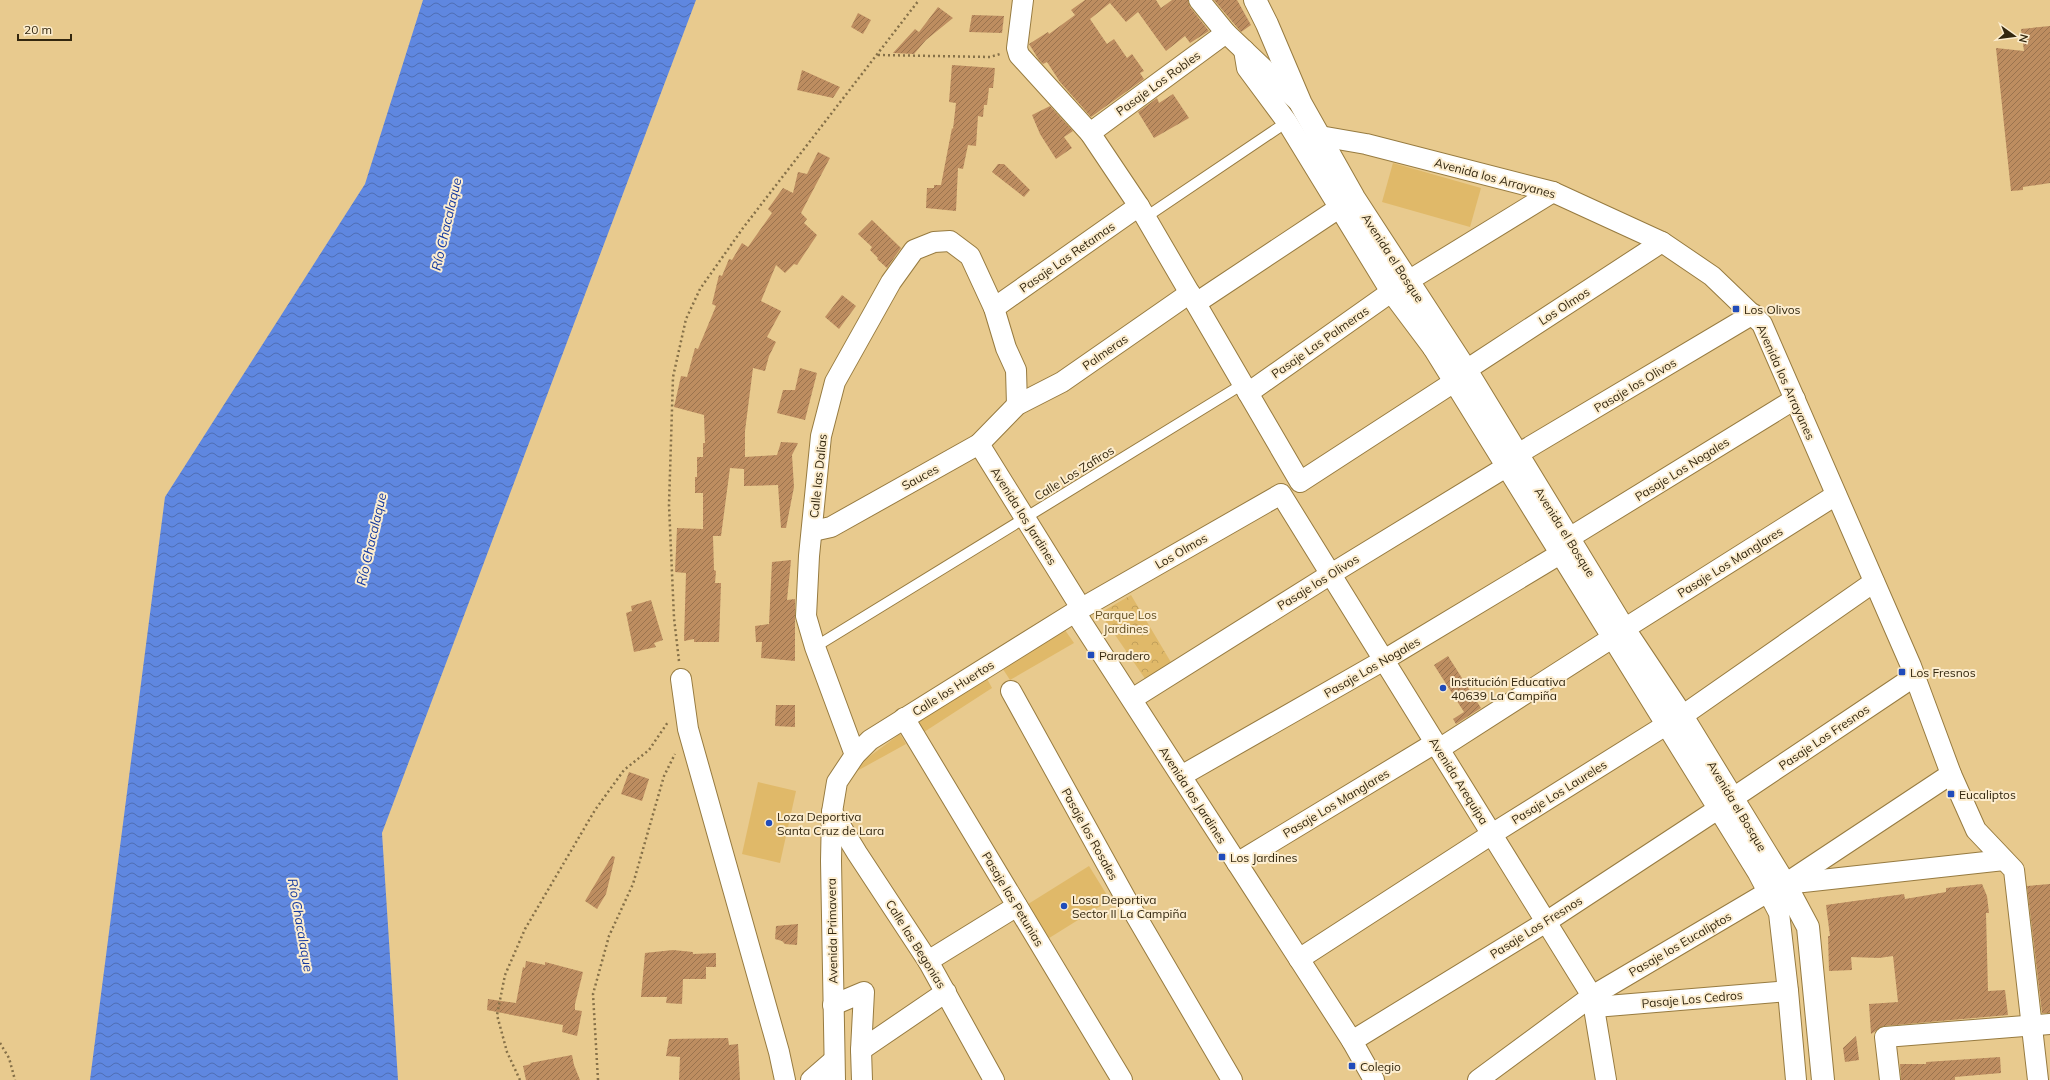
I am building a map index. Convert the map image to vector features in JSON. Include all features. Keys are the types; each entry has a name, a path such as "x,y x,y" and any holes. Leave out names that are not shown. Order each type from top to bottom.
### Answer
{"street":[{"path":"1022,0 1017,48 1019,55 1090,133 1143,212 1246,389"},
{"path":"1199,0 1226,33 1301,104"},
{"name":"Avenida el Bosque","path":"1255,0 1267,24 1301,104 1354,198 1400,286 1460,376 1511,461 1565,546 1608,602 1618,633 1665,691 1674,721 1726,803 1776,888 1808,927 1823,1080"},
{"name":"Pasaje Los Robles","path":"1090,133 1226,33"},
{"path":"1244,50 1247,68 1287,122 1339,208 1400,286"},
{"name":"Avenida los Arrayanes","path":"1320,136 1366,144 1553,192 1662,242 1712,276 1762,324 1915,676 1952,774 1976,830 2014,870 2041,1024 2038,1080"},
{"name":"Pasaje Las Palmeras","path":"1246,389 1400,286 1553,192"},
{"name":"Palmeras","path":"1017,405 1062,382 1193,298 1339,208"},
{"name":"Pasaje Las Retamas","path":"994,308 1143,212"},
{"name":"Calle las Dalias","path":"855,754 815,647 806,616 821,436 835,382 891,282 914,250 934,242 950,241 970,256 994,308"},
{"name":"Los Olmos","path":"1246,389 1300,482 1662,242"},
{"path":"994,308 1006,348 1016,370 1017,405"},
{"name":"Pasaje los Olivos","path":"1132,699 1511,461 1753,314"},
{"name":"Pasaje Los Nogales","path":"1181,776 1384,660 1795,400"},
{"name":"Sauces","path":"812,531 831,527 979,444 1017,405"},
{"name":"Avenida los Jardines","path":"979,444 1025,518 1132,699 1352,1041 1374,1080"},
{"name":"Los Olmos","path":"1078,610 1281,494"},
{"name":"Avenida Arequipa","path":"1281,494 1594,1001 1606,1080"},
{"name":"Pasaje Los Manglares","path":"1237,863 1437,746 1836,494"},
{"path":"1565,546 1674,721"},
{"name":"Pasaje Los Laureles","path":"1299,959 1492,834 1674,721 1874,582"},
{"name":"Calle los Huertos","path":"837,782 855,754 870,740 1078,610"},
{"name":"Pasaje Los Fresnos","path":"1352,1041 1546,922 1915,676"},
{"path":"681,679 688,728 779,1052 785,1080"},
{"name":"Pasaje los Rosales","path":"1011,691 1126,899 1232,1080"},
{"name":"Pasaje las Petunias","path":"904,718 1122,1080"},
{"name":"Pasaje los Eucaliptos","path":"1594,1001 1776,888 1952,774"},
{"name":"Avenida Primavera","path":"835,1080 831,861 832,812 837,782"},
{"name":"Calle las Begonias","path":"832,812 928,961 994,1080"},
{"path":"1796,1080 1788,991 1776,888 2004,860"},
{"path":"928,961 1017,906"},
{"name":"Pasaje Los Cedros","path":"1594,1001 1788,991"},
{"path":"833,1005 864,992 861,1050 862,1080"},
{"path":"861,1050 946,992"},
{"path":"1478,1080 1594,1001"},
{"path":"1890,1080 1885,1037 2041,1024"},
{"path":"811,1080 834,1060"}],"lane":[{"path":"1143,212 1278,128"},
{"name":"Calle Los Zafiros","path":"815,647 1025,518 1246,389"}],"path":[{"path":"681,679 674,618 669,505 673,377 686,319 700,289 743,228 919,0"},
{"path":"878,55 990,57 1009,51 1019,55"},
{"path":"520,1080 507,1052 497,1015 505,976 525,929 595,810 624,770 648,750 669,720"},
{"path":"598,1080 593,994 609,936 633,884 664,776 688,728"},
{"path":"0,1043 9,1058 15,1080"}],"green space":[{"path":"1393,163 1481,188 1470,227 1382,202"},
{"name":"Parque Los Jardines","path":"1131,595 1172,664 1148,683 1100,613"},
{"path":"1065,630 1074,643 1010,680 1001,666"},
{"path":"985,675 992,688 921,734 916,720"},
{"path":"900,734 906,744 857,771 866,759"},
{"name":"Loza Deportiva Santa Cruz de Lara","path":"758,782 796,791 780,863 742,854"},
{"path":"1089,866 1110,900 1046,940 1025,906"}],"water":[{"name":"Río Chacalaque","path":"423,0 696,0 382,833 398,1080 90,1080 165,497 365,184"}],"building":[{"path":"1085,0 1156,0 1161,8 1172,0 1188,0 1190,7 1209,31 1190,43 1185,36 1166,51 1138,12 1126,22 1110,3 1090,19 1107,44 1114,39 1127,58 1132,54 1144,71 1140,73 1144,79 1091,117 1060,82 1047,62 1043,64 1039,60 1029,44 1048,32 1049,34 1075,15 1071,10"},
{"path":"1214,0 1237,0 1251,25 1241,32"},
{"path":"938,7 953,18 926,40 914,54 893,53 915,29 919,32"},
{"path":"858,13 871,20 863,34 851,27"},
{"path":"972,15 1004,16 1002,33 969,32"},
{"path":"2050,26 2050,183 2023,187 2023,190 2011,191 1996,48 2024,51 2021,29"},
{"path":"952,65 995,68 993,88 989,88 987,105 984,105 983,117 978,116 976,146 968,145 963,169 958,168 956,211 926,208 927,188 934,188 934,185 941,185 952,128 953,129 956,103 949,102"},
{"path":"802,70 840,87 833,98 797,90"},
{"path":"1173,94 1189,118 1154,138 1138,112 1157,98 1159,103"},
{"path":"1050,106 1073,131 1064,137 1072,148 1056,159 1040,134 1032,115"},
{"path":"818,152 830,158 801,213 807,219 804,223 817,235 797,265 794,264 785,273 776,265 761,301 781,311 767,337 776,342 769,356 765,371 753,368 745,431 745,457 777,455 781,442 798,443 792,455 794,487 786,528 781,528 778,485 744,486 744,469 730,468 721,536 713,536 714,570 716,571 715,583 721,583 719,642 694,642 694,639 684,641 686,573 675,572 677,528 703,529 703,493 695,493 695,477 697,477 697,457 703,457 703,443 705,443 704,415 674,407 681,376 687,377 695,348 698,349 716,306 712,304 719,275 722,276 729,259 732,260 742,243 748,247 772,213 768,209 783,188 793,193 798,172 807,174"},
{"path":"998,164 1004,164 1030,190 1024,197 992,172"},
{"path":"872,220 901,248 887,268 870,250 872,247 858,234"},
{"path":"842,295 856,306 839,329 825,317"},
{"path":"800,368 817,373 805,420 777,413 783,390 795,390"},
{"path":"791,560 787,600 795,599 795,661 761,658 762,642 756,642 755,626 769,624 772,562"},
{"path":"651,600 663,640 654,643 656,647 634,652 626,613 632,611 631,606"},
{"path":"1448,656 1481,708 1456,724 1453,719 1464,712 1434,665"},
{"path":"776,705 795,705 795,727 775,726"},
{"path":"629,772 649,779 642,801 621,794"},
{"path":"612,856 615,857 606,894 597,909 585,901"},
{"path":"1982,884 1987,896 1989,913 1986,913 1988,991 2005,990 2008,1015 1884,1026 1871,1034 1869,1004 1898,1002 1893,956 1879,958 1851,957 1852,970 1829,971 1828,936 1830,936 1826,905 1904,894 1905,899 1946,892 1946,888"},
{"path":"2050,884 2050,1013 2042,1013 2027,886"},
{"path":"798,924 797,945 785,944 782,941 775,939 776,926"},
{"path":"673,950 693,952 693,954 716,953 716,967 706,967 706,979 683,979 682,1004 666,1003 667,997 641,997 645,953"},
{"path":"526,961 545,965 545,962 583,972 575,1004 575,1010 582,1011 577,1036 562,1032 563,1025 487,1010 488,999 516,1003 523,967 525,968"},
{"path":"1856,1036 1859,1060 1845,1062 1843,1048"},
{"path":"728,1038 729,1045 738,1044 740,1080 679,1080 680,1057 666,1056 669,1039"},
{"path":"572,1055 580,1080 526,1080 523,1066 531,1064 530,1063"},
{"path":"2000,1057 2001,1073 1955,1077 1955,1080 1901,1080 1900,1064 1926,1064 1926,1062"}],"place":[{"name":"Los Olivos","path":"1736,309"},
{"name":"Paradero","path":"1091,655"},
{"name":"Los Fresnos","path":"1902,672"},
{"name":"Institución Educativa 40639 La Campiña","path":"1443,688"},
{"name":"Eucaliptos","path":"1951,794"},
{"name":"Loza Deportiva Santa Cruz de Lara","path":"769,823"},
{"name":"Los Jardines","path":"1222,857"},
{"name":"Losa Deportiva Sector II La Campiña","path":"1064,906"},
{"name":"Colegio","path":"1352,1066"}]}
